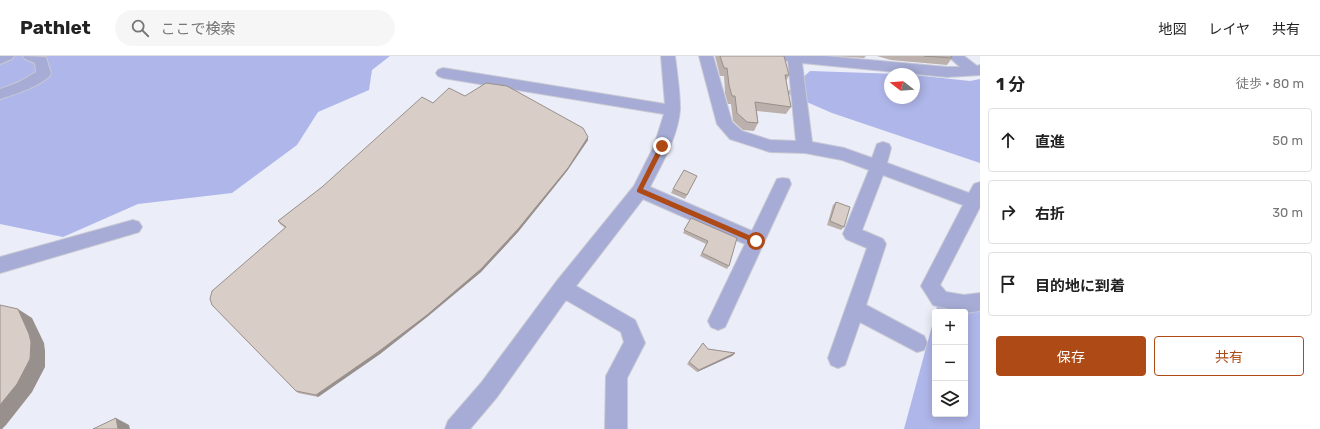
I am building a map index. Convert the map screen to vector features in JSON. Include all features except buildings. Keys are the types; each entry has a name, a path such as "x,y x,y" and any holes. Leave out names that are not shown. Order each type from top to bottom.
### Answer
{"street":[{"path":"0,60 7,56"},
{"path":"0,94 24,85 44,74 41,60 30,56"},
{"path":"456,429 489,390 562,288 640,190 662,146 668,129 672,110 668,56"},
{"path":"706,56 725,124 736,135 770,146 805,147 844,154 878,167 977,196 930,286 940,299 964,304 980,302"},
{"path":"777,56 947,72 977,70"},
{"path":"955,56 977,70"},
{"path":"794,57 805,147"},
{"path":"443,73 672,110"},
{"path":"838,358 877,244 852,234 878,167 883,148"},
{"path":"718,321 783,184"},
{"path":"640,190 756,241"},
{"path":"0,265 133,227"},
{"path":"562,288 628,326 635,343 616,376 616,429"},
{"path":"854,309 917,343"}],"shaded area":[{"path":"0,56 390,56 372,70 369,90 318,112 297,145 232,193 138,204 63,237 0,224"},
{"path":"810,71 884,73 884,104 920,104 920,76 970,81 980,79 980,163 832,113 786,93"},
{"path":"937,306 958,309 936,309"},
{"path":"968,310 980,312 980,429 904,429 932,326 932,417 968,417"}],"route":[{"path":"662,146 640,190 756,241"}]}
